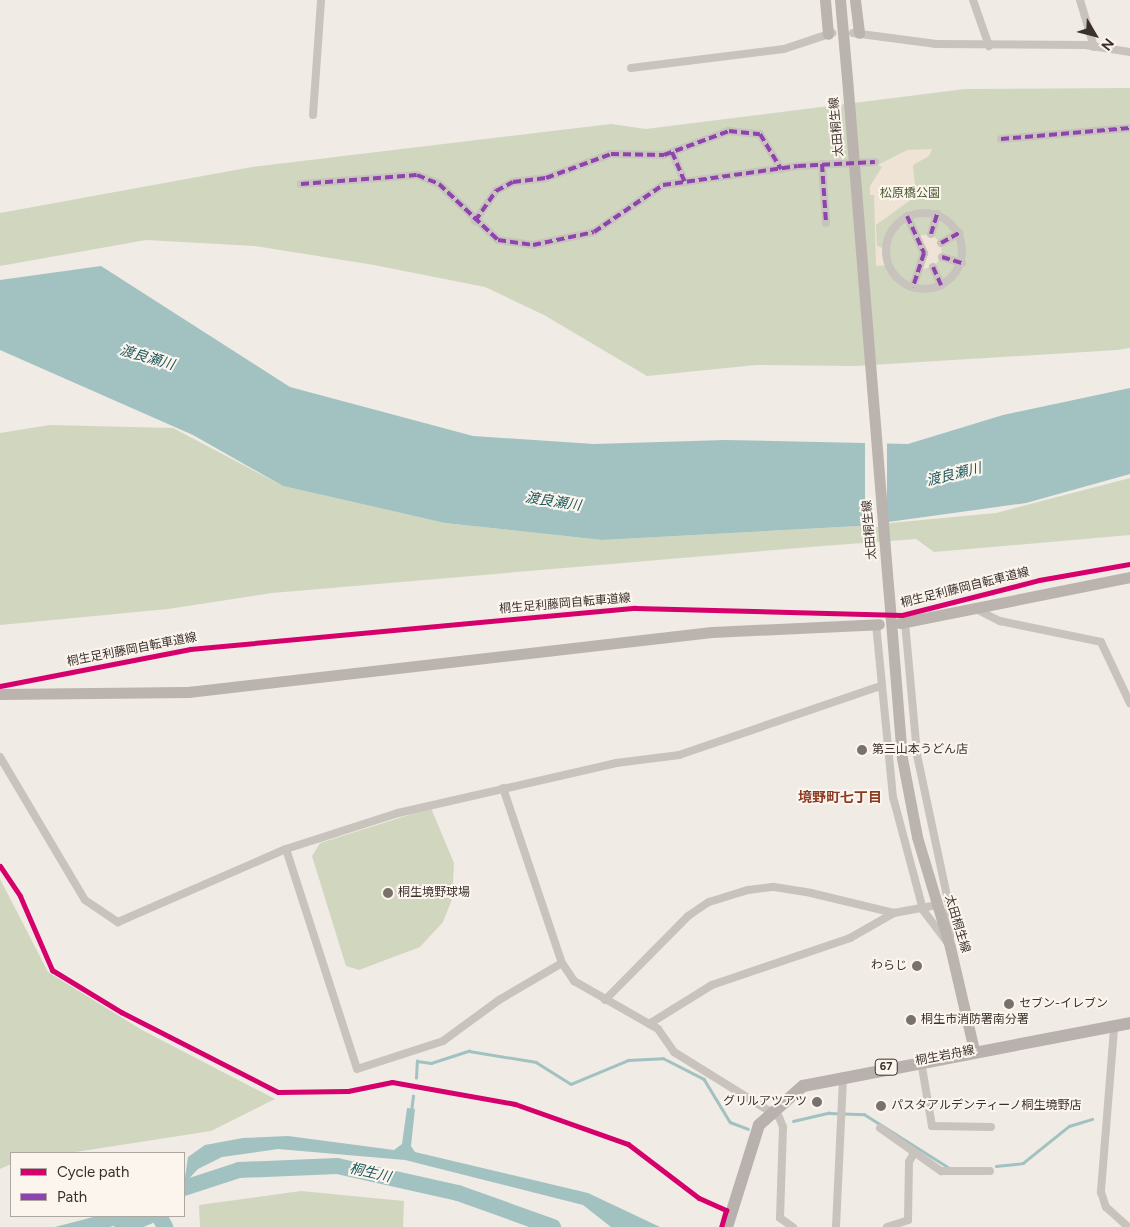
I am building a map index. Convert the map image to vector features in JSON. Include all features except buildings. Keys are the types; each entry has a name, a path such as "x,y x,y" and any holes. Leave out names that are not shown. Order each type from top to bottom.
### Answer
{"main road":[{"name":"桐生岩舟線","path":"727,1225 752,1142 770,1110 803,1086 920,1060 1114,1029 1130,1024"}],"street":[{"path":"313,115 320,0"},
{"path":"631,68 784,49 830,33 825,0"},
{"name":"太田桐生線","path":"840,0 902,758 917,837 950,947 974,1050"},
{"path":"855,0 856,33 936,44 1094,47 1130,52"},
{"path":"973,0 989,46"},
{"path":"1080,0 1094,47"},
{"path":"1001,139 1130,128"},
{"path":"475,221 496,191 513,182 562,173 611,154 672,152 747,130 770,144 781,169"},
{"path":"672,152 685,182"},
{"path":"300,184 417,175 439,184 475,221 498,240 513,244 567,240 609,224 654,190 685,182 822,164 875,162"},
{"path":"822,164 826,223"},
{"path":"931,234 937,214"},
{"path":"937,214 959,233 962,263 941,285 913,288 894,275 886,254 891,232 907,216 937,214"},
{"path":"907,216 924,253 913,288"},
{"path":"941,243 959,233"},
{"path":"942,257 962,263"},
{"path":"933,267 941,285"},
{"path":"950,947 948,901 917,755 903,623 1130,577"},
{"path":"976,609 1000,621 1102,642 1130,703"},
{"path":"0,694 188,692 712,632 878,624 880,686 893,796 923,910 950,947"},
{"path":"0,757 86,900 118,922 286,849 436,802 616,762 679,755 880,686"},
{"path":"503,788 562,963 574,982 649,1024 674,1052 770,1110 783,1127 780,1218 793,1227"},
{"path":"286,849 358,1069 443,1041 499,1000 562,963"},
{"path":"605,1000 688,916 709,902 748,890 774,887 811,892 894,913 923,910 936,905"},
{"path":"649,1024 712,984 819,950 894,913"},
{"path":"1114,1029 1101,1192 1106,1207 1128,1227"},
{"path":"920,1060 932,1126 991,1127"},
{"path":"836,1227 843,1076"},
{"path":"880,1128 914,1154 951,1174 990,1171"},
{"path":"887,1227 908,1220 909,1162 914,1154"}],"green space":[{"name":"松原橋公園","path":"1130,88 1130,348 855,366 756,365 647,376 544,315 485,287 374,265 255,246 146,240 0,266 0,213 252,167 611,124 646,129 965,89"},
{"path":"50,425 173,428 283,486 445,523 602,540 859,526 996,513 1130,478 1130,535 934,552 916,539 810,547 272,593 168,609 0,625 0,433"},
{"name":"桐生境野球場","path":"431,808 454,863 452,899 443,922 420,947 359,970 346,966 312,856 320,843"},
{"path":"0,879 48,972 142,1030 275,1099 211,1131 75,1152 10,1152 10,1164 0,1169"},
{"path":"301,1191 404,1201 403,1227 200,1227 199,1205"}],"shaded area":[{"path":"932,149 929,156 913,165 916,196 876,225 877,246 886,249 888,265 876,266 874,195 870,195 870,186 882,167 878,165 907,150"},
{"path":"931,234 941,243 942,257 933,267 923,269 919,267 924,253 916,236"}],"water":[{"name":"渡良瀬川","path":"101,266 290,387 473,436 594,444 725,440 908,444 1003,415 1130,388 1130,474 1026,503 859,526 602,540 445,523 283,486 193,435 0,350 0,280"},
{"path":"407,1108 415,1109 411,1146 415,1152 588,1193 660,1227 611,1227 583,1205 405,1160 278,1149 222,1157 198,1169 185,1183 188,1157 205,1145 243,1138 288,1136 394,1150 402,1144"},
{"path":"93,1217 137,1217 110,1227 55,1227"}],"pier":[{"path":"865,441 887,441 887,527 865,527"}],"waterway":[{"path":"416,1078 417,1061 431,1063 469,1051 536,1062 571,1084 628,1060 663,1058 704,1079 730,1122 748,1129"},
{"path":"411,1112 413,1096"},
{"path":"793,1121 829,1113 864,1114 951,1169"},
{"path":"996,1166 1023,1163 1069,1126 1092,1119"},
{"name":"桐生川","path":"185,1188 239,1170 337,1166 458,1193 553,1227"},
{"name":"桐生川","path":"122,1227 147,1217"},
{"path":"160,1217 165,1227"}],"marked path":[{"path":"1001,139 1130,128"},
{"path":"475,221 496,191 513,182 546,178 611,154 664,155 729,131 760,134 781,169"},
{"path":"672,152 685,182"},
{"path":"301,184 417,175 439,184 498,240 533,245 594,232 663,185 798,166 875,162"},
{"path":"822,164 826,223"},
{"path":"931,234 937,214"},
{"path":"907,216 924,253 913,287"},
{"path":"941,243 959,233"},
{"path":"942,257 962,263"},
{"path":"933,267 941,285"}],"cycle path":[{"name":"桐生足利藤岡自転車道線","path":"0,686 190,649 635,608 902,615 1039,580 1130,564"},
{"path":"0,866 20,896 52,970 121,1012 278,1092 348,1091 392,1082 515,1104 628,1144 699,1198 726,1210 721,1227"}],"place":[{"name":"第三山本うどん店","path":"862,750"},
{"name":"桐生境野球場","path":"388,893"},
{"name":"わらじ","path":"917,966"},
{"name":"セブン-イレブン","path":"1009,1004"},
{"name":"桐生市消防署南分署","path":"911,1020"},
{"name":"グリルアツアツ","path":"817,1102"},
{"name":"パスタアルデンティーノ桐生境野店","path":"881,1106"}],"district":[{"name":"境野町七丁目","path":"840,798"}]}
